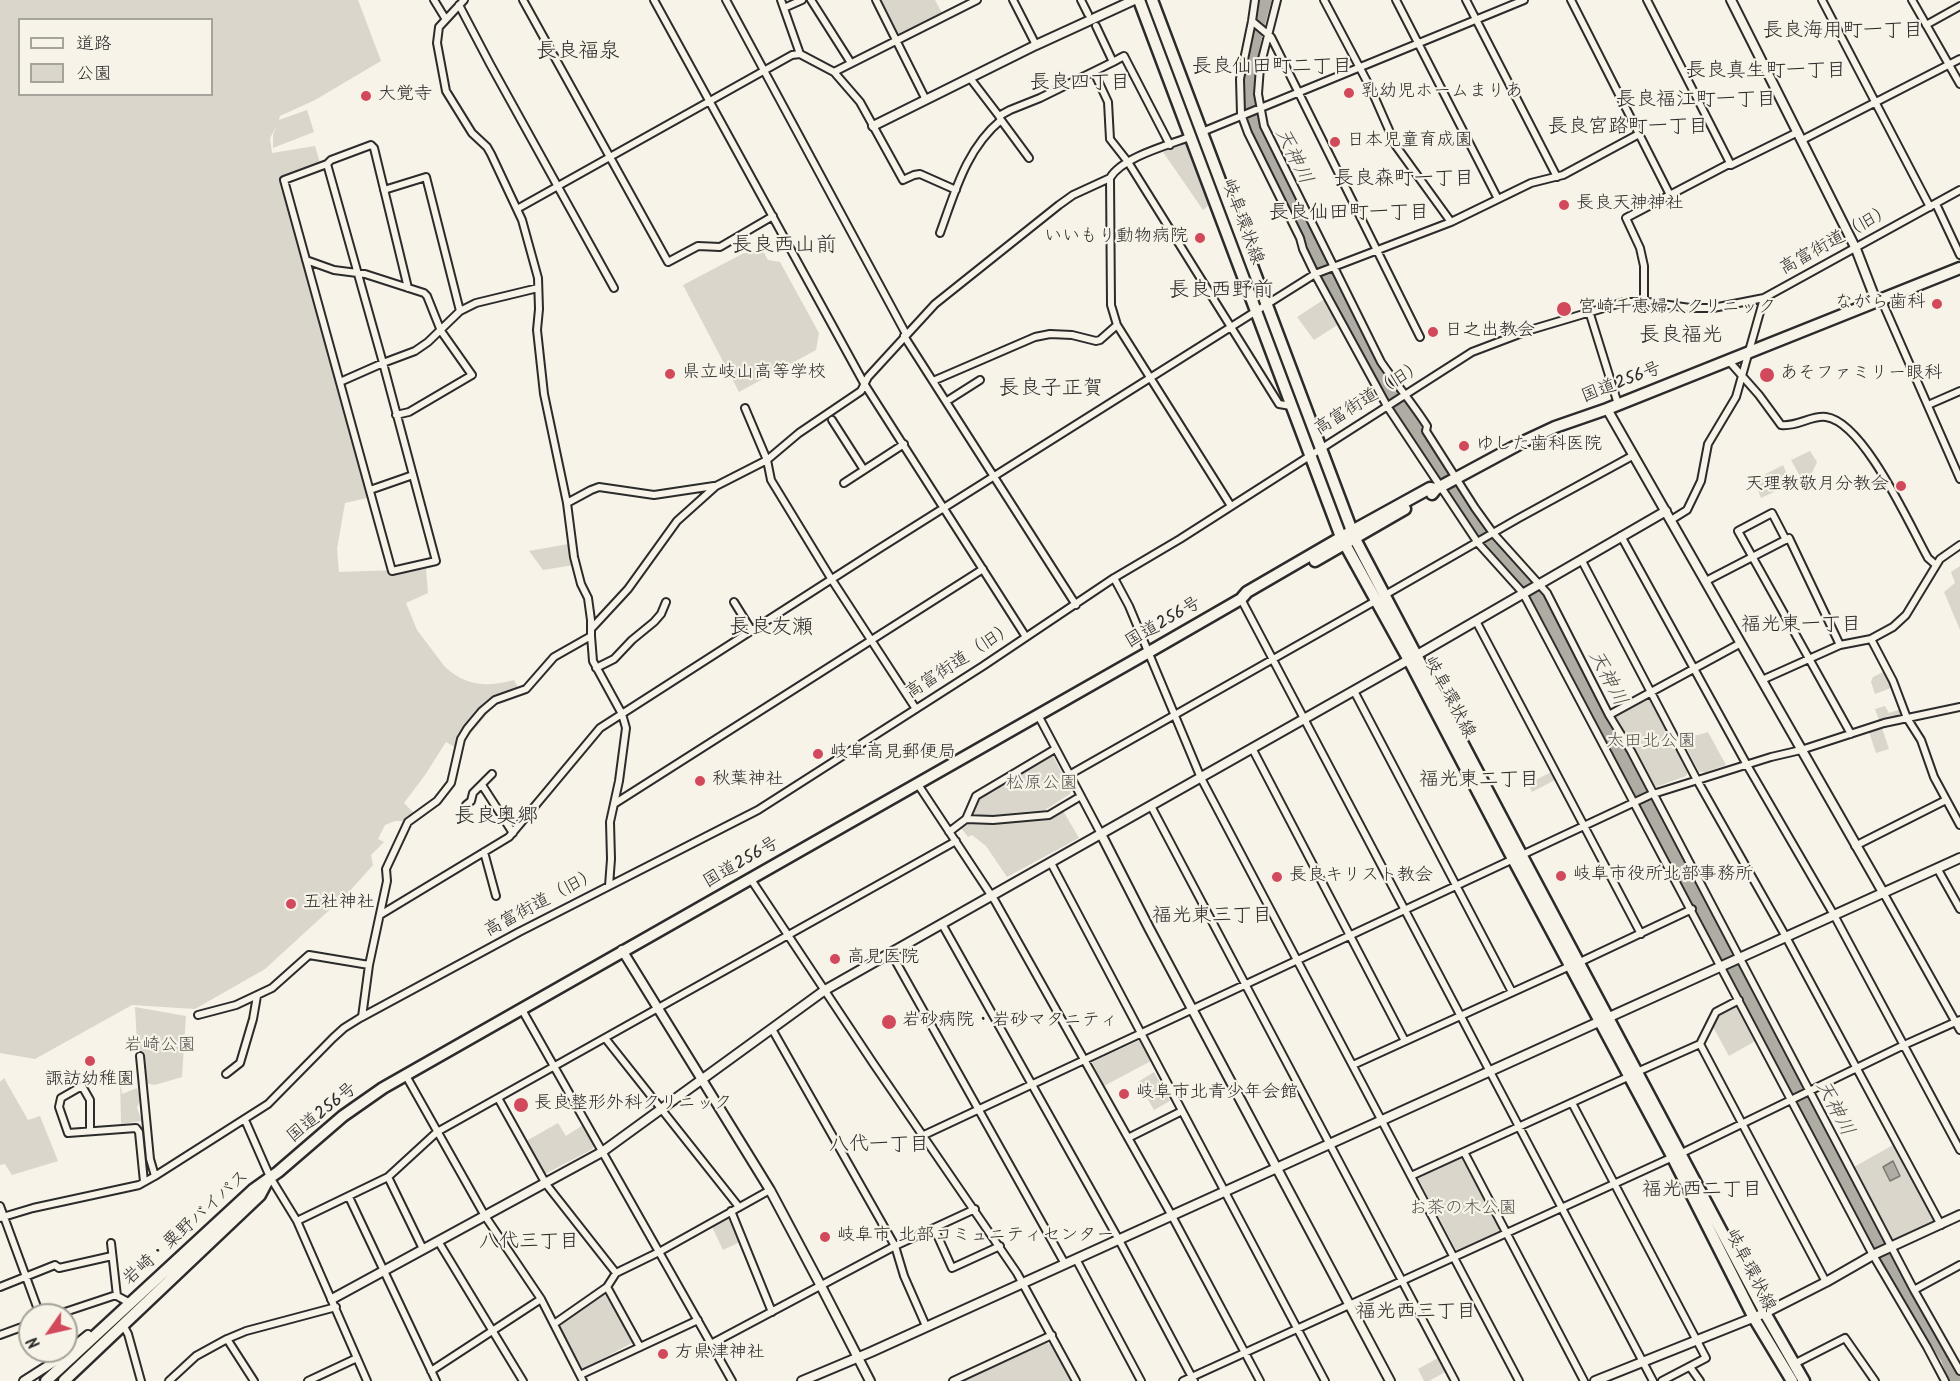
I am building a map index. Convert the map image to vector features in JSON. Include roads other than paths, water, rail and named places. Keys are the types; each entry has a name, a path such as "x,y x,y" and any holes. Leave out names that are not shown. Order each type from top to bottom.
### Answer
{"main road":[{"name":"岐阜環状線","path":"1139,0 1267,304 1309,413 1315,452"},
{"name":"岐阜環状線","path":"1152,0 1256,312 1292,406 1315,452 1348,538 1676,1155 1804,1381"},
{"name":"国道256号","path":"270,1177 343,1116 405,1074 1149,652 1242,598 1247,592 1348,538 1430,488 1446,483 1540,434 1960,268"},
{"name":"岐阜環状線","path":"1676,1155 1754,1318 1792,1381"},
{"name":"岩崎・粟野バイパス","path":"46,1381 254,1189 270,1177"},
{"name":"岩崎・粟野バイパス","path":"64,1381 260,1196 270,1177"}],"street":[{"path":"434,0 445,18"},
{"path":"523,0 668,262 698,246 720,247 773,216"},
{"path":"654,0 865,385 1026,637"},
{"path":"726,0 905,335 1076,605"},
{"path":"781,0 800,54"},
{"path":"784,8 802,0"},
{"path":"811,0 851,63"},
{"path":"876,0 926,100"},
{"path":"834,72 977,0"},
{"path":"1013,0 1036,45"},
{"path":"1081,0 1088,14"},
{"path":"873,126 1036,45 1134,0"},
{"path":"1255,0 1254,21 1240,80 1243,114 1303,249 1387,406 1446,483 1478,542 1524,592 1874,1256 1945,1381"},
{"path":"1277,0 1260,67 1258,108 1267,136 1332,267 1382,362 1403,395 1414,405 1427,426 1426,431 1440,454 1446,483 1475,508 1547,593 1890,1247 1960,1371"},
{"path":"1324,0 1396,146 1452,222"},
{"path":"1396,0 1498,199"},
{"path":"1466,0 1557,177"},
{"path":"1231,506 1117,325 1111,305 1110,178 1128,162 1524,0"},
{"path":"1571,0 1670,195"},
{"path":"1647,0 1731,165"},
{"path":"1731,0 1856,249 1960,479"},
{"path":"1822,0 1874,103 1960,255"},
{"path":"1912,0 1960,84"},
{"path":"609,886 610,822 626,728 622,714 593,661 588,598 580,584 574,557 567,503 544,394 537,330 538,278 529,241 487,147 472,133 446,91 437,33 445,18 462,2 490,64 614,288"},
{"path":"1926,25 1960,6"},
{"path":"1254,21 1268,33 1299,92 1420,337"},
{"path":"1096,26 1113,62"},
{"path":"517,210 792,56 800,54 834,72 860,102 903,180 920,174 956,190"},
{"path":"940,233 967,160 1000,118 1124,56 1170,145"},
{"path":"1644,303 1644,266 1641,248 1626,218 1727,165 1874,103 1960,59"},
{"path":"1094,72 1108,102 1110,139 1128,162 1279,404 1292,406"},
{"path":"970,78 1029,158"},
{"path":"380,915 509,837 600,728 1267,304 1316,274 1452,222 1531,183 1557,177 1639,134"},
{"path":"327,164 436,561 392,571 284,180 371,145 374,148 408,288"},
{"path":"384,190 426,177 460,311"},
{"path":"362,1017 369,965 387,881 386,869 408,822 437,801 451,783 460,739 482,711 495,700 526,689 554,657 590,633 628,589 676,521 716,486 767,460 799,433 861,391 868,377 944,296 1073,195 1110,178"},
{"name":"高富街道（旧）","path":"2,1217 139,1185 155,1176 268,1104 344,1028 609,886 758,810 1076,605 1114,578 1472,352 1589,311 1624,302 1713,308 1764,298 1960,190"},
{"path":"306,260 334,270 357,273 408,288 427,296 441,331 472,375 409,412 396,415"},
{"path":"340,382 415,351 441,331 460,311 476,303 538,288"},
{"path":"1671,520 1687,510 1701,481 1708,444 1736,398 1747,352 1764,298"},
{"path":"1589,311 1618,404"},
{"path":"933,381 1035,337 1050,333 1096,341 1117,325"},
{"path":"1728,360 1759,395 1781,425 1795,425 1812,418 1824,417 1844,425 1852,432 1878,467 1928,558 1936,565"},
{"path":"947,401 980,380"},
{"path":"1928,405 1960,391"},
{"path":"745,408 767,460 771,480 832,580 916,709"},
{"path":"1607,409 1958,1021 1960,1030"},
{"path":"832,420 864,470"},
{"path":"844,483 904,444"},
{"path":"1069,775 1494,532 1634,455"},
{"path":"370,490 413,475"},
{"path":"567,503 599,487 654,495 716,486"},
{"path":"170,1381 196,1356 227,1339 334,1303 423,1249 602,1152 825,990 1413,658 1666,511"},
{"path":"1786,540 1772,513 1738,531 1851,734"},
{"path":"1621,536 1747,765 1834,915 1960,1150"},
{"path":"1706,581 1789,538 1840,645"},
{"path":"1762,680 1840,645 1871,639 1900,622 1936,565 1947,553 1960,545"},
{"path":"1582,561 1697,780 1786,937 1941,1225"},
{"path":"614,804 983,569"},
{"path":"1114,578 1129,606 1201,778 1519,1381"},
{"path":"1242,598 1303,719 1653,1381"},
{"path":"596,668 614,659 654,622 661,614 666,602"},
{"path":"734,602 752,631"},
{"path":"1476,621 1641,933"},
{"path":"1871,639 1893,681 1907,718 1921,740 1934,777 1960,825"},
{"path":"1610,715 1741,643"},
{"path":"1354,691 1512,992"},
{"path":"924,1135 1635,802 1771,757 1802,750 1907,718 1960,708"},
{"path":"1037,715 1390,1381"},
{"path":"1252,748 1405,1041"},
{"path":"949,832 966,819 976,796 1055,749"},
{"path":"466,805 471,801 473,793 492,774"},
{"path":"916,783 992,896 1172,1216 1260,1381"},
{"path":"482,785 513,833"},
{"path":"966,819 993,820 1049,814 1081,796"},
{"path":"1856,846 1946,800"},
{"path":"1151,806 1455,1381"},
{"path":"297,1221 388,1177 437,1132 956,841"},
{"path":"484,852 496,896"},
{"path":"802,1381 858,1358 1960,858"},
{"path":"1051,863 1325,1381"},
{"path":"1937,868 1960,909"},
{"path":"750,878 1024,1283 1076,1381"},
{"path":"1353,1065 1692,909"},
{"path":"942,924 1119,1240 1192,1379"},
{"path":"622,950 770,1190 870,1381"},
{"path":"891,953 1065,1264"},
{"path":"198,1015 236,1005 272,988 309,955 369,965"},
{"path":"226,1074 240,1063 254,1019 257,996"},
{"path":"1412,1176 1700,1044 1716,1012 1739,1000"},
{"path":"520,1008 732,1381"},
{"path":"1183,1381 1192,1379 1676,1155 1958,1021"},
{"path":"772,1029 895,1246 904,1276 926,1326"},
{"path":"605,1038 739,1208"},
{"path":"1700,1044 1826,1282"},
{"path":"140,1056 150,1159 155,1176"},
{"path":"405,1074 484,1216 541,1299 582,1378 698,1320"},
{"path":"90,1131 90,1100 82,1086 61,1098 59,1107 68,1133 136,1128 139,1132 144,1182"},
{"path":"498,1098 546,1184 616,1273"},
{"path":"1572,1103 1706,1358 1662,1381"},
{"path":"1128,1138 1182,1111"},
{"path":"245,1120 270,1177 297,1221 367,1381"},
{"path":"1464,1152 1584,1381"},
{"path":"388,1177 423,1249"},
{"path":"554,1324 607,1287 616,1273 659,1252 770,1190"},
{"path":"349,1197 436,1381"},
{"path":"0,1206 2,1217 36,1303"},
{"path":"711,1344 895,1246 975,1209"},
{"path":"732,1211 772,1312"},
{"path":"1595,1381 1765,1313 1890,1247 1960,1215"},
{"path":"934,1228 952,1268 1000,1246"},
{"path":"438,1241 523,1381"},
{"path":"111,1243 117,1296"},
{"path":"0,1287 55,1264 58,1268 112,1256"},
{"path":"1076,1259 1141,1381"},
{"path":"1914,1290 1960,1265"},
{"path":"607,1287 640,1347"},
{"path":"78,1308 112,1296 117,1296 130,1303"},
{"path":"431,1371 541,1299"},
{"path":"78,1343 119,1312"},
{"path":"123,1326 128,1334 141,1381"},
{"path":"0,1335 18,1328"},
{"path":"953,1381 1052,1335"},
{"path":"1794,1364 1845,1338 1875,1381"},
{"path":"227,1339 254,1381"},
{"path":"308,1381 357,1358"},
{"path":"24,1381 52,1363"},
{"path":"1690,1367 1700,1381"}],"waterway":[{"name":"天神川","path":"1264,0 1251,54 1248,97 1257,131 1267,156 1362,342 1390,391 1440,469 1487,535 1525,580 1551,620 1896,1275 1948,1358 1957,1381"}],"place":[{"name":"乳幼児ホームまりあ","path":"1349,93"},
{"name":"大覚寺","path":"366,96"},
{"name":"日本児童育成園","path":"1335,142"},
{"name":"長良天神神社","path":"1564,205"},
{"name":"いいもり動物病院","path":"1200,238"},
{"name":"ながら歯科","path":"1937,304"},
{"name":"宮崎千恵婦人クリニック","path":"1564,309"},
{"name":"日之出教会","path":"1433,332"},
{"name":"県立岐山高等学校","path":"670,374"},
{"name":"あそファミリー眼科","path":"1767,375"},
{"name":"ゆした歯科医院","path":"1464,446"},
{"name":"天理教敬月分教会","path":"1901,486"},
{"name":"岐阜高見郵便局","path":"818,754"},
{"name":"秋葉神社","path":"700,781"},
{"name":"岐阜市役所北部事務所","path":"1561,876"},
{"name":"長良キリスト教会","path":"1277,877"},
{"name":"五社神社","path":"291,904"},
{"name":"高見医院","path":"835,959"},
{"name":"岩砂病院・岩砂マタニティ","path":"889,1022"},
{"name":"諏訪幼稚園","path":"90,1061"},
{"name":"岐阜市北青少年会館","path":"1124,1094"},
{"name":"長良整形外科クリニック","path":"521,1105"},
{"name":"岐阜市 北部コミュニティセンター","path":"825,1237"},
{"name":"方県津神社","path":"663,1354"}],"district":[{"name":"長良海用町一丁目","path":"1843,33"},
{"name":"長良福泉","path":"578,53"},
{"name":"長良仙田町二丁目","path":"1272,69"},
{"name":"長良真生町一丁目","path":"1766,73"},
{"name":"長良四丁目","path":"1080,85"},
{"name":"長良福江町一丁目","path":"1696,102"},
{"name":"長良宮路町一丁目","path":"1628,129"},
{"name":"長良森町一丁目","path":"1404,181"},
{"name":"長良仙田町一丁目","path":"1349,215"},
{"name":"長良西山前","path":"784,247"},
{"name":"長良西野前","path":"1221,292"},
{"name":"長良福光","path":"1681,337"},
{"name":"長良子正賀","path":"1051,390"},
{"name":"福光東一丁目","path":"1801,627"},
{"name":"長良友瀬","path":"771,629"},
{"name":"福光東二丁目","path":"1479,782"},
{"name":"長良奥郷","path":"496,818"},
{"name":"福光東三丁目","path":"1212,918"},
{"name":"八代一丁目","path":"879,1147"},
{"name":"福光西二丁目","path":"1702,1192"},
{"name":"八代三丁目","path":"529,1244"},
{"name":"福光西三丁目","path":"1416,1314"}],"park label":[{"name":"太田北公園","path":"1651,743"},
{"name":"松原公園","path":"1042,785"},
{"name":"岩崎公園","path":"160,1047"},
{"name":"お茶の木公園","path":"1463,1210"}]}
